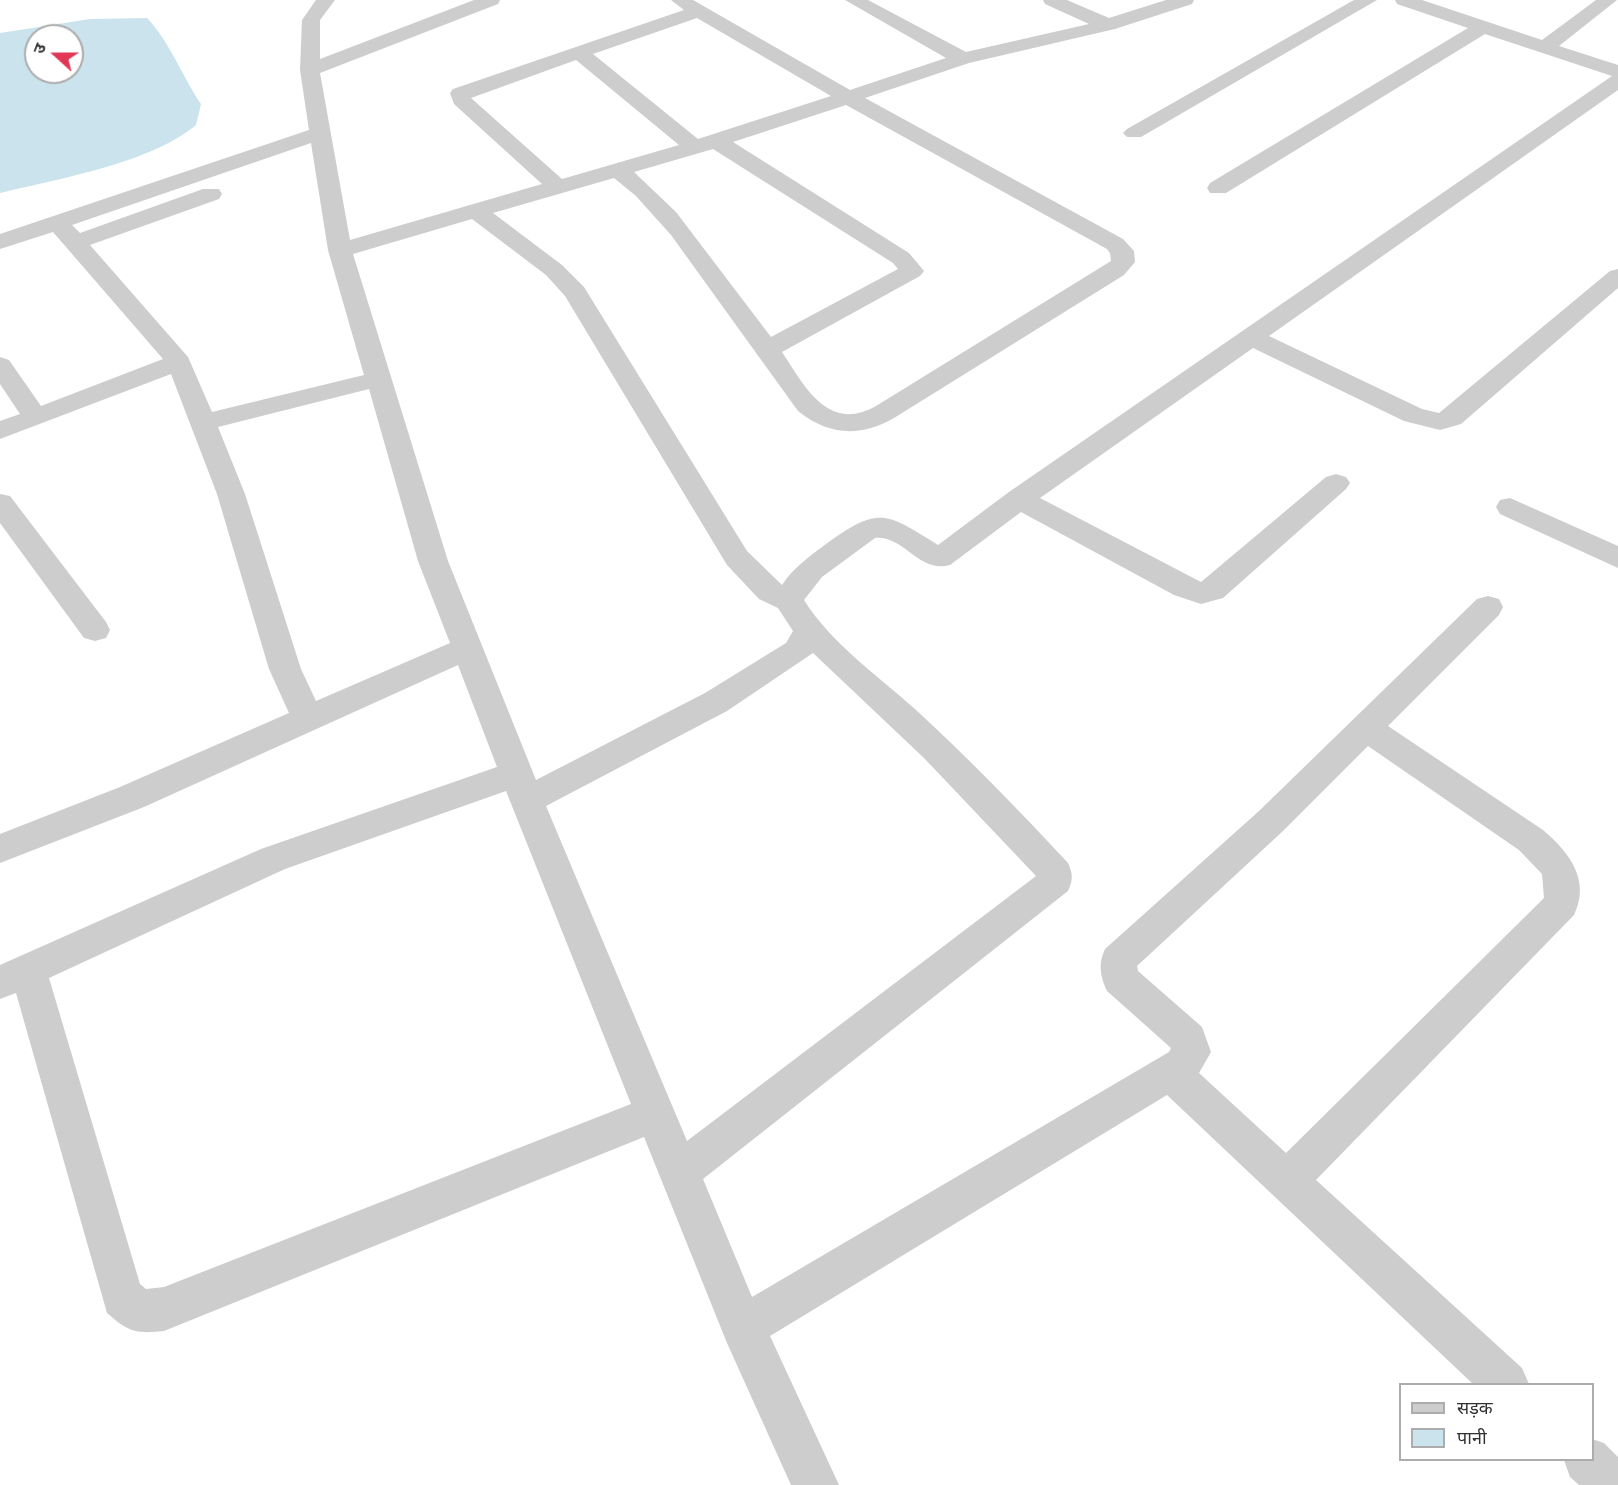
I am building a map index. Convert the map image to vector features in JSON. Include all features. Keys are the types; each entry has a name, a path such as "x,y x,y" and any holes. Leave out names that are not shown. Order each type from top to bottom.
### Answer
{"street":[{"path":"326,0 311,20 310,70 340,250 433,561 521,787 743,1327 815,1485"},
{"path":"310,70 491,0"},
{"path":"616,169 636,182 667,213 767,350 797,397 825,418 844,426 866,423 1116,270 1123,261 1122,251 1115,244 847,97 680,0"},
{"path":"854,0 963,59"},
{"path":"1052,0 1108,25"},
{"path":"340,250 716,141 963,59 1108,25 1185,0"},
{"path":"1134,134 1368,0"},
{"path":"1404,0 1618,72"},
{"path":"1545,47 1608,0"},
{"path":"557,186 461,100 460,93 699,11"},
{"path":"1218,188 1484,26"},
{"path":"579,52 693,146"},
{"path":"789,600 792,592 807,575 867,529 877,526 902,532 940,558 1019,499 1618,81"},
{"path":"716,141 901,258 912,271 767,350"},
{"path":"289,166 321,144"},
{"path":"66,233 321,144"},
{"path":"0,242 66,233 233,186"},
{"path":"475,210 554,270 575,292 736,558 770,592 789,600 808,632 892,706 1030,844 1055,873 1054,881 679,1172"},
{"path":"66,233 179,362 231,494 285,669 308,718"},
{"path":"1250,338 1413,415 1440,422 1452,418 1618,276"},
{"path":"0,431 179,362"},
{"path":"0,365 36,417"},
{"path":"203,422 379,379"},
{"path":"1019,499 1185,588 1201,593 1212,591 1336,483"},
{"path":"0,503 95,630"},
{"path":"1510,507 1618,558"},
{"path":"743,1327 1183,1065 1191,1052 1188,1039 1120,979 1118,960 1271,821 1488,607"},
{"path":"655,1114 164,1309 139,1312 122,1298 8,975 273,859 521,787 716,702 797,651 805,642 808,632"},
{"path":"0,849 132,797 467,648"},
{"path":"1287,1181 1561,903 1564,882 1555,861 1530,840 1366,728"},
{"path":"1171,1072 1505,1383"},
{"path":"1588,1461 1614,1485 1618,1479"}],"water":[{"path":"147,18 169,48 201,104 196,125 155,150 130,160 0,193 0,33 24,29 24,84 84,84 84,24 58,24 90,19"}]}
